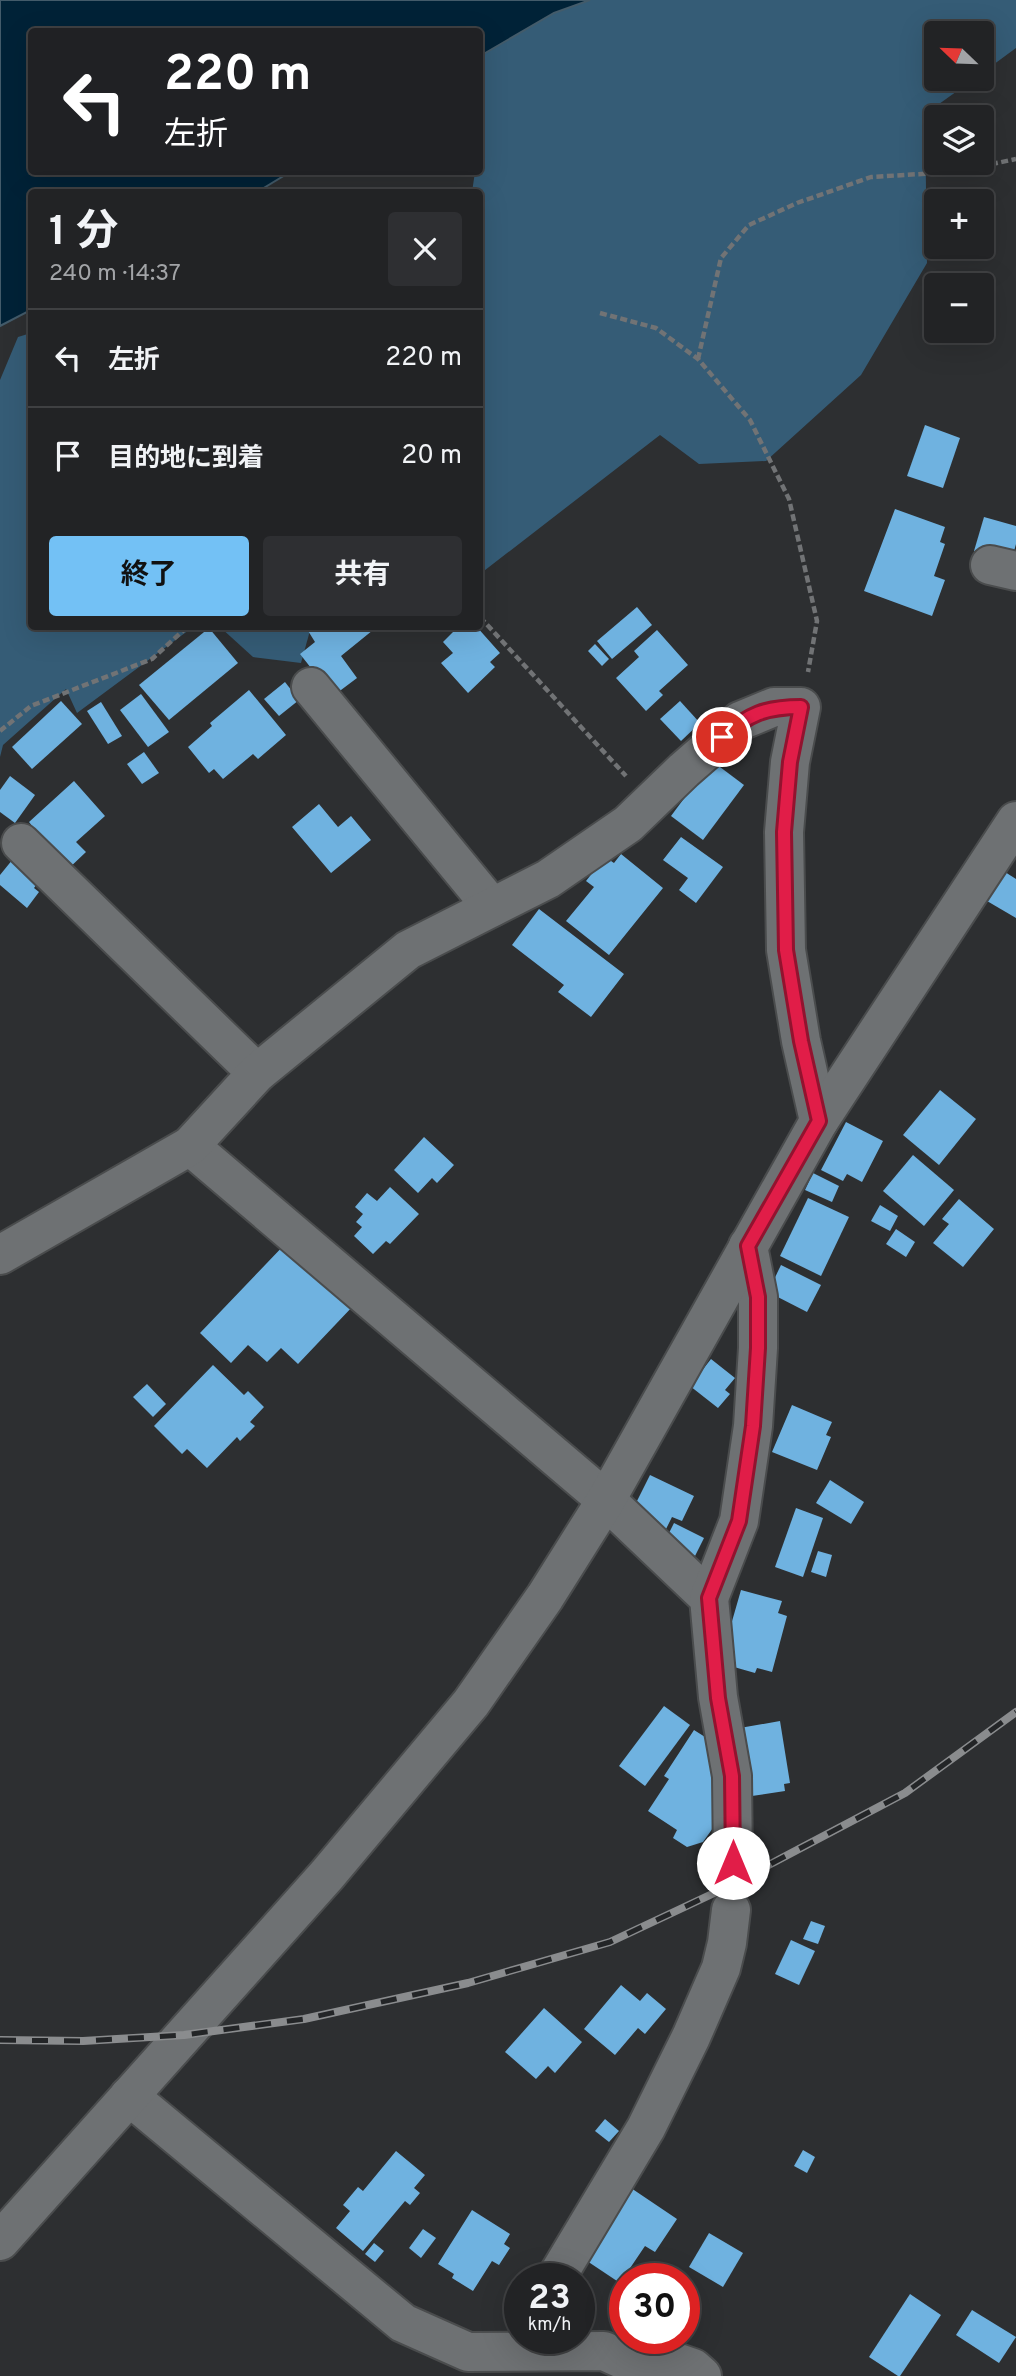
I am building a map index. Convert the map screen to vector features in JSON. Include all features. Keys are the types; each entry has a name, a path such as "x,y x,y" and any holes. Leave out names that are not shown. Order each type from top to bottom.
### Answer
{"street":[{"path":"311,687 492,907"},
{"path":"0,1255 190,1146 257,1073 408,950 548,879 628,824 740,721 774,707 801,707 790,762 784,832 786,950 801,1041 819,1121"},
{"path":"0,2241 327,1875 471,1703 545,1597 606,1500 819,1121 1016,821"},
{"path":"21,844 257,1073"},
{"path":"190,1146 606,1500 709,1598"},
{"path":"733,1863 732,1776 718,1698 709,1598 739,1521 753,1426 758,1297 748,1246"},
{"path":"565,2263 646,2128 691,2037 721,1968 731,1910"},
{"path":"129,2096 402,2323 468,2352 511,2355 604,2351 642,2371 664,2358 693,2368 702,2376"}],"path":[{"path":"698,359 721,258 749,225 797,202 871,177 954,172 1016,159"},
{"path":"600,313 656,328 698,359 750,420 789,499 817,621 801,707"},
{"path":"483,620 650,803"},
{"path":"0,731 31,706 152,659 184,630"}],"shaded area":[{"path":"0,0 590,0 554,13 483,54 483,28 28,28 28,175 285,175 262,189 28,189 28,312 0,326"},
{"path":"590,0 1016,0 1016,48 994,64 994,21 924,21 924,91 957,91 938,105 924,105 924,259 927,259 927,263 861,375 766,461 699,464 660,435 483,572 483,189 472,189 475,175 483,175 483,54 554,13"},
{"path":"28,334 28,630 189,630 77,713 66,689 3,745 0,757 0,380 18,337"},
{"path":"223,630 310,630 301,663 253,657"}],"building":[{"path":"925,425 960,438 943,488 907,476"},
{"path":"895,509 945,527 940,542 945,544 934,576 945,580 932,616 864,591"},
{"path":"984,517 1016,526 1016,544 1011,562 974,551"},
{"path":"637,607 652,625 612,659 597,641"},
{"path":"207,630 211,630 238,663 169,720 139,685"},
{"path":"308,630 373,630 341,656 357,678 333,696 300,654 315,642"},
{"path":"455,630 480,630 500,653 490,662 495,667 468,693 441,663 453,653 443,642"},
{"path":"657,630 688,665 659,691 663,695 646,711 616,678 639,657 634,651"},
{"path":"595,644 609,659 602,666 588,651"},
{"path":"285,682 299,700 279,716 264,699"},
{"path":"249,690 286,735 258,759 253,754 223,779 214,769 209,773 188,747 212,726 210,723"},
{"path":"141,694 169,732 148,747 120,710"},
{"path":"61,701 82,724 32,769 12,747"},
{"path":"680,701 700,723 681,741 660,719"},
{"path":"101,702 122,736 108,744 87,711"},
{"path":"144,752 159,773 142,784 127,764"},
{"path":"712,761 744,785 703,840 671,816"},
{"path":"10,776 35,795 15,823 0,812 0,790"},
{"path":"74,781 105,816 76,842 86,852 66,871 24,835 33,827 29,822"},
{"path":"319,804 338,827 351,816 371,840 331,873 292,827"},
{"path":"681,837 723,867 696,903 679,890 688,878 663,860"},
{"path":"621,854 663,888 609,955 566,921 594,887 586,881 605,857 614,863"},
{"path":"13,859 39,881 34,888 39,892 27,908 0,885 0,875"},
{"path":"1005,872 1016,879 1016,918 987,901"},
{"path":"539,909 624,974 591,1017 558,992 564,985 512,945"},
{"path":"940,1090 976,1119 939,1165 903,1135"},
{"path":"846,1122 883,1141 862,1182 847,1174 843,1181 821,1170"},
{"path":"424,1137 454,1165 437,1183 432,1178 418,1193 394,1170"},
{"path":"913,1155 954,1190 924,1226 883,1191"},
{"path":"813,1173 839,1186 832,1202 805,1190"},
{"path":"390,1187 419,1214 390,1244 386,1241 373,1254 354,1236 362,1227 356,1222 363,1214 355,1207 367,1193 377,1201"},
{"path":"808,1198 849,1217 821,1276 780,1256"},
{"path":"959,1199 994,1229 963,1267 933,1243 949,1224 942,1219"},
{"path":"880,1205 898,1216 890,1231 871,1221"},
{"path":"896,1229 915,1242 906,1257 886,1244"},
{"path":"288,1241 354,1305 298,1364 281,1348 267,1362 248,1345 231,1363 200,1333"},
{"path":"781,1265 821,1285 807,1312 768,1292"},
{"path":"711,1359 735,1378 725,1390 730,1394 718,1408 690,1386"},
{"path":"213,1365 244,1395 248,1391 264,1407 250,1422 255,1426 240,1441 237,1437 207,1468 187,1449 182,1454 154,1426"},
{"path":"147,1384 166,1404 153,1417 133,1397"},
{"path":"792,1405 832,1422 826,1435 831,1437 817,1470 772,1452"},
{"path":"650,1475 694,1496 682,1521 672,1517 665,1531 633,1509"},
{"path":"830,1480 864,1502 851,1524 816,1503"},
{"path":"796,1508 823,1518 803,1577 775,1567"},
{"path":"674,1523 704,1538 695,1556 665,1541"},
{"path":"818,1551 832,1555 826,1577 811,1572"},
{"path":"741,1590 782,1601 778,1613 787,1616 772,1672 757,1668 755,1673 720,1663"},
{"path":"664,1706 690,1725 645,1786 619,1766"},
{"path":"780,1721 790,1783 784,1784 785,1791 745,1797 734,1729"},
{"path":"694,1730 713,1742 719,1772 712,1783 718,1787 720,1818 703,1842 687,1847 673,1838 677,1830 648,1811 669,1779 664,1776"},
{"path":"811,1921 825,1926 818,1944 803,1939"},
{"path":"791,1940 815,1951 799,1985 775,1974"},
{"path":"621,1985 640,2001 647,1993 666,2009 645,2034 638,2028 615,2055 584,2029"},
{"path":"544,2008 582,2042 555,2073 548,2066 536,2079 505,2052"},
{"path":"605,2119 619,2131 609,2142 595,2131"},
{"path":"803,2150 815,2157 807,2173 794,2166"},
{"path":"396,2151 425,2175 414,2188 420,2193 410,2205 405,2201 363,2251 336,2228 350,2211 343,2205 358,2187 363,2191"},
{"path":"628,2186 677,2219 655,2252 645,2246 634,2263 609,2263 609,2276 595,2266 595,2263 581,2257"},
{"path":"472,2210 510,2234 504,2244 510,2248 499,2265 492,2261 473,2291 452,2278 454,2274 438,2264"},
{"path":"423,2229 436,2238 421,2258 409,2248"},
{"path":"709,2233 743,2253 723,2287 700,2273 700,2263 691,2263"},
{"path":"374,2243 384,2251 375,2262 365,2254"},
{"path":"910,2294 941,2315 898,2376 869,2357"},
{"path":"972,2310 1016,2337 999,2363 956,2335"}],"railway":[{"path":"0,2040 83,2041 184,2035 304,2019 468,1983 610,1942 727,1887 905,1793 1016,1712"}],"route":[{"path":"722,737 740,721 774,707 801,707 790,762 784,832 786,950 801,1041 819,1121 748,1246 758,1297 753,1426 739,1521 709,1598 718,1698 732,1776 733,1863"}]}
